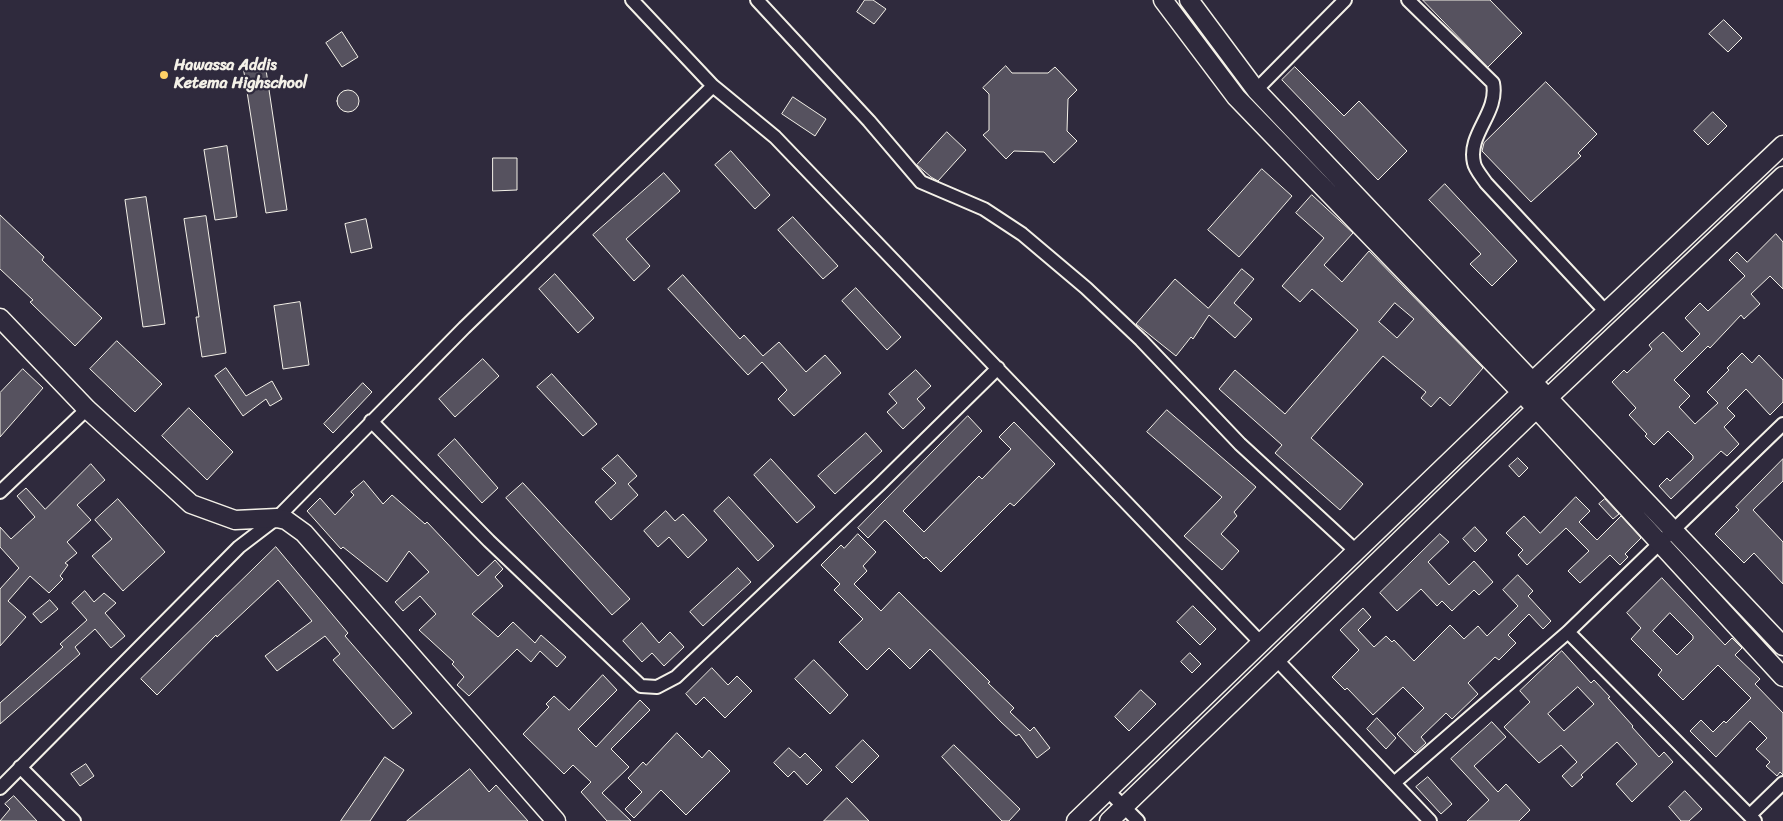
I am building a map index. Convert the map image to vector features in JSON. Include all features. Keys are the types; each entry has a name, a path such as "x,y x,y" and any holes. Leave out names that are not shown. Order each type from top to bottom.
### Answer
{"street":[{"path":"632,0 713,86 775,137 1430,821"},
{"path":"757,0 869,121 920,182 984,209 1022,234 1086,288 1141,340 1240,444 1356,551"},
{"path":"1163,0 1236,97 1527,387"},
{"path":"1189,0 1256,90 1527,387 1660,545 1783,677"},
{"path":"1256,90 1345,0"},
{"path":"1408,0 1493,83 1495,94 1492,107 1473,145 1474,164 1486,183 1606,312"},
{"path":"0,788 239,547 278,518 371,421 713,86"},
{"path":"1076,821 1527,387 1783,145"},
{"path":"1109,821 1542,404 1783,176"},
{"path":"0,318 86,409 191,504 235,520 278,518 286,520 304,533 556,821"},
{"path":"371,421 490,541 641,686 657,687 676,677 998,368"},
{"path":"1542,404 1674,531 1783,646"},
{"path":"0,492 86,409"},
{"path":"1394,783 1568,632 1783,424"},
{"path":"1568,632 1752,818 1783,783"},
{"path":"20,767 74,821"},
{"path":"1129,769 1145,786"},
{"path":"1107,790 1138,821"}],"building":[{"path":"865,0 873,0 886,9 874,24 857,12"},
{"path":"1423,0 1490,0 1522,33 1488,67"},
{"path":"1724,20 1742,38 1728,52 1709,34"},
{"path":"342,32 358,57 342,67 326,43"},
{"path":"265,63 287,210 266,213 243,66"},
{"path":"1006,66 1012,73 1048,73 1055,67 1077,90 1068,99 1067,131 1077,141 1054,163 1044,152 1014,151 1006,159 983,135 989,130 989,94 983,88"},
{"path":"1295,67 1344,116 1359,101 1407,151 1378,180 1282,80"},
{"path":"1546,82 1597,134 1578,153 1581,156 1531,202 1482,151 1484,143"},
{"path":"348,90 358,97 359,101 352,111 348,112 338,105 337,101 344,91"},
{"path":"793,97 826,119 815,136 782,114"},
{"path":"1713,112 1727,126 1708,145 1694,131"},
{"path":"947,132 966,150 938,181 917,165"},
{"path":"227,146 237,217 215,220 204,150"},
{"path":"731,151 770,195 755,209 715,165"},
{"path":"493,158 517,158 517,190 493,191"},
{"path":"1262,169 1292,196 1239,257 1208,230"},
{"path":"664,173 680,191 626,239 650,266 634,281 593,235"},
{"path":"1445,184 1517,261 1492,286 1470,264 1481,254 1429,200"},
{"path":"1312,195 1353,233 1324,265 1342,282 1369,251 1483,368 1450,406 1440,397 1431,407 1421,398 1426,392 1383,356 1311,438 1363,484 1340,510 1275,453 1282,445 1219,389 1235,370 1285,414 1358,330 1312,289 1300,302 1282,286 1324,238 1296,213","holes":["1395,303 1414,319 1397,338 1379,322"]},
{"path":"146,197 165,324 143,327 125,200"},
{"path":"0,215 44,257 42,260 102,318 75,346 30,302 33,300 0,269"},
{"path":"206,216 226,353 202,357 196,317 199,317 184,219"},
{"path":"793,217 838,266 823,279 778,230"},
{"path":"366,219 372,248 351,253 345,224"},
{"path":"1776,234 1783,242 1783,289 1770,276 1751,294 1760,304 1744,319 1741,315 1710,348 1708,346 1674,380 1690,396 1679,407 1695,424 1718,403 1707,392 1729,370 1727,368 1742,353 1752,363 1759,355 1783,380 1783,402 1770,415 1746,389 1727,408 1735,416 1724,427 1739,444 1727,456 1721,451 1671,499 1659,486 1667,478 1670,481 1693,459 1693,456 1668,431 1654,445 1645,436 1647,434 1629,415 1636,408 1612,382 1624,370 1627,373 1652,349 1649,345 1663,332 1682,352 1700,334 1685,318 1700,303 1708,311 1745,276 1729,260 1737,252 1747,262"},
{"path":"1242,269 1254,279 1234,303 1252,319 1235,338 1209,315 1193,339 1191,337 1176,356 1136,324 1175,279 1208,308"},
{"path":"555,274 594,318 578,333 539,289"},
{"path":"683,275 740,339 744,335 763,356 779,342 806,372 825,355 841,373 794,416 778,399 787,390 762,362 748,375 668,289"},
{"path":"856,288 901,337 887,350 842,301"},
{"path":"300,302 309,365 283,369 274,306"},
{"path":"117,341 162,384 135,412 90,369"},
{"path":"483,359 499,376 455,417 439,399"},
{"path":"226,368 246,396 272,381 282,399 270,406 266,399 243,416 215,376"},
{"path":"23,369 43,388 0,437 0,393"},
{"path":"916,370 931,386 917,399 925,408 903,429 887,412 897,403 889,394"},
{"path":"552,374 597,424 583,436 537,387"},
{"path":"363,383 372,392 333,433 324,424"},
{"path":"189,408 233,452 207,480 162,436"},
{"path":"1167,410 1256,487 1234,512 1237,516 1221,534 1239,551 1222,570 1184,536 1222,497 1147,432"},
{"path":"968,416 982,431 903,511 924,532 979,476 982,479 1011,449 999,437 1014,422 1055,464 1014,506 1010,503 941,572 926,557 924,559 885,520 868,538 858,528"},
{"path":"866,433 882,451 835,494 818,476"},
{"path":"455,439 498,488 482,503 438,455"},
{"path":"618,455 637,476 628,484 638,495 611,520 595,502 616,483 602,469"},
{"path":"1518,458 1528,468 1519,477 1509,466"},
{"path":"771,459 815,507 797,523 754,475"},
{"path":"1783,459 1783,481 1753,510 1783,542 1783,584 1754,553 1744,563 1715,534 1739,510 1736,507"},
{"path":"91,464 105,480 77,505 91,520 67,542 77,553 65,563 68,565 60,576 63,579 49,593 30,576 8,601 26,617 0,646 0,589 19,568 0,547 0,527 11,539 35,517 17,496 26,488 45,509"},
{"path":"364,481 383,504 392,495 425,524 427,522 478,576 495,560 503,569 495,577 503,586 472,614 498,637 513,622 535,643 541,635 566,657 557,667 540,651 531,662 517,649 469,696 457,685 464,677 452,664 454,662 419,630 436,614 420,596 403,611 395,602 429,572 409,551 387,582 343,547 341,549 307,511 320,498 335,515 354,495 351,492"},
{"path":"523,483 630,599 612,615 506,498"},
{"path":"729,497 774,546 758,561 714,511"},
{"path":"1576,497 1590,511 1579,522 1597,540 1621,516 1641,538 1625,554 1628,557 1620,565 1610,555 1580,583 1568,571 1589,551 1566,528 1527,565 1518,555 1523,550 1506,533 1524,516 1540,533"},
{"path":"118,499 165,552 123,591 92,556 112,539 95,520"},
{"path":"1605,499 1619,514 1613,519 1599,504"},
{"path":"666,511 675,521 683,514 707,540 688,558 669,537 658,547 644,531"},
{"path":"1475,527 1487,540 1475,552 1463,539"},
{"path":"858,534 876,552 863,566 867,571 854,584 881,611 899,592 990,682 988,683 1014,708 1010,712 1030,731 1034,727 1050,748 1037,758 1019,734 1016,736 1001,722 930,649 910,669 889,648 867,670 839,642 863,619 834,590 840,584 821,565 841,545 844,548"},
{"path":"1440,534 1449,542 1428,562 1449,585 1474,561 1493,582 1479,595 1474,590 1452,611 1442,601 1437,606 1421,589 1397,611 1380,593"},
{"path":"276,547 348,633 345,636 412,713 393,729 333,660 340,654 325,636 277,671 265,656 312,621 278,580 217,637 216,635 157,695 141,679"},
{"path":"738,568 751,582 703,626 690,612"},
{"path":"1518,575 1533,591 1528,596 1551,621 1543,629 1529,614 1508,635 1516,643 1499,660 1495,657 1468,683 1478,694 1452,719 1446,713 1421,737 1426,743 1415,753 1397,734 1424,708 1403,687 1373,715 1347,688 1345,690 1332,677 1359,650 1340,630 1363,608 1371,617 1358,630 1374,647 1386,636 1392,642 1394,640 1414,661 1450,625 1464,639 1478,626 1487,636 1518,606 1503,590"},
{"path":"1662,578 1725,645 1732,638 1742,648 1735,655 1760,679 1755,684 1783,713 1783,775 1780,772 1777,776 1766,766 1770,762 1756,749 1767,738 1750,721 1716,757 1690,731 1701,720 1713,732 1724,721 1726,723 1751,698 1718,665 1683,700 1658,675 1662,670 1631,639 1641,628 1627,613","holes":["1670,613 1693,636 1693,639 1677,655 1653,631"]},
{"path":"85,591 94,602 104,593 116,603 105,613 125,636 111,648 95,629 75,647 80,654 0,724 0,703 63,647 60,644 87,620 72,603"},
{"path":"50,600 58,609 41,623 33,614"},
{"path":"1193,606 1216,629 1200,645 1177,622"},
{"path":"642,623 659,643 670,632 684,647 664,666 652,653 642,662 623,641"},
{"path":"1562,651 1591,683 1594,680 1610,697 1608,698 1659,757 1664,752 1673,762 1632,802 1616,784 1637,764 1617,742 1581,775 1583,777 1572,787 1562,776 1577,762 1561,745 1539,763 1504,727 1530,702 1520,691","holes":["1578,687 1594,704 1564,731 1548,714"]},
{"path":"1190,653 1201,664 1192,673 1181,662"},
{"path":"814,660 848,695 830,714 795,679"},
{"path":"712,668 728,685 737,676 752,691 725,718 704,697 696,705 686,694"},
{"path":"603,675 617,690 578,729 596,747 640,700 650,710 611,749 629,767 602,793 631,821 607,821 581,792 591,782 573,765 564,774 523,734 549,707 546,704 554,696 569,710"},
{"path":"1141,690 1156,704 1129,731 1115,717"},
{"path":"1377,718 1396,738 1386,749 1367,729"},
{"path":"1492,722 1506,737 1474,766 1498,792 1506,784 1530,810 1519,821 1467,821 1489,800 1451,759"},
{"path":"677,733 702,758 709,750 730,771 686,815 661,790 634,818 625,809 642,792 628,778 643,762 646,765"},
{"path":"863,740 879,756 852,783 836,767"},
{"path":"954,745 1020,809 1009,821 1002,821 942,757"},
{"path":"789,748 800,758 805,753 822,770 807,785 794,771 788,777 774,763"},
{"path":"385,757 404,770 370,821 341,821"},
{"path":"86,764 94,776 80,786 71,774"},
{"path":"470,769 489,792 496,785 528,821 407,821"},
{"path":"1428,777 1452,804 1441,814 1416,787"},
{"path":"1685,791 1702,809 1689,821 1681,821 1669,807"},
{"path":"14,796 37,821 0,821 10,809 5,804"},
{"path":"847,798 869,821 824,821"}],"place":[{"name":"Hawassa Addis Ketema Highschool","path":"164,75"}]}
